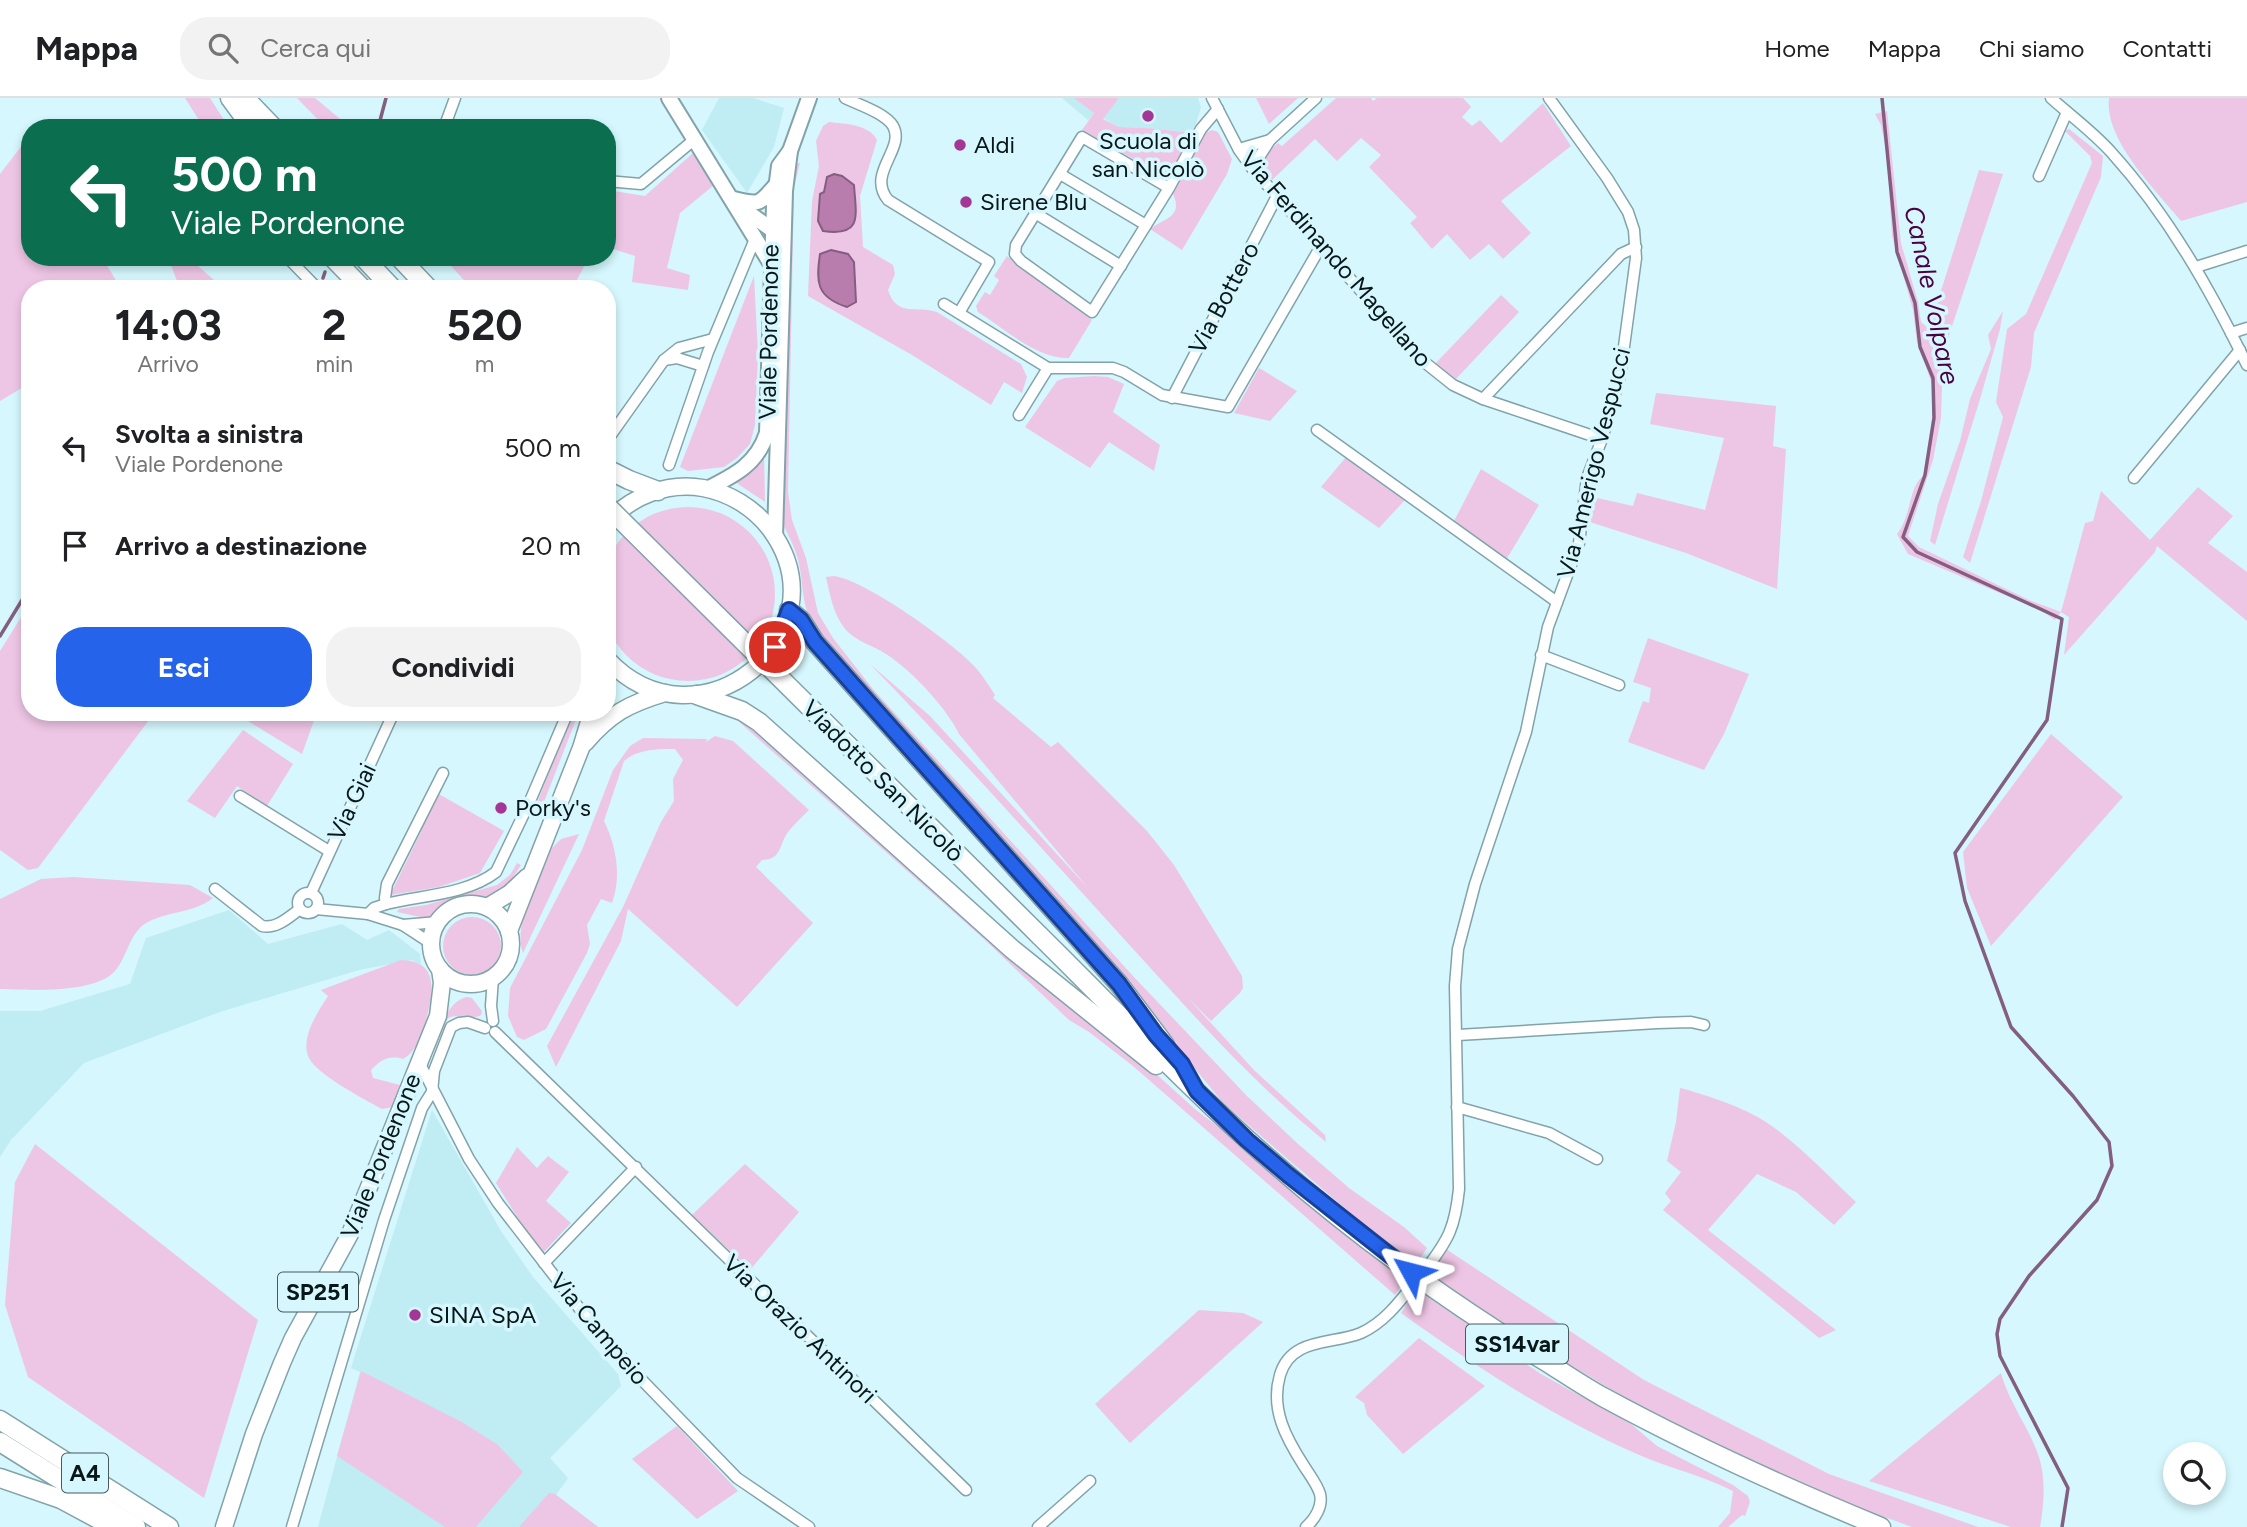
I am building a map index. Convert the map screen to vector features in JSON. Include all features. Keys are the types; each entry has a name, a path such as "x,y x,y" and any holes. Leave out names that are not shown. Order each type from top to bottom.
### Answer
{"highway":[{"path":"217,98 231,119"},
{"path":"230,98 245,119"},
{"path":"245,98 265,119"},
{"path":"341,266 354,280"},
{"path":"371,266 385,280"},
{"path":"407,266 420,280"},
{"path":"616,473 658,491"},
{"name":"Viadotto San Nicolò","path":"616,515 1197,1091"},
{"path":"789,610 801,620 815,642 1119,984 1156,1035 1182,1064 1197,1091"},
{"path":"697,695 742,711 758,722 1060,990 1173,1080 1197,1091"},
{"name":"SS14var","path":"1197,1091 1247,1140 1328,1207 1423,1281 1511,1340 1600,1396 1685,1441 1798,1493 1881,1527"},
{"name":"A4","path":"0,1420 169,1527"},
{"name":"A4","path":"0,1442 136,1527"},
{"path":"0,1478 61,1499 113,1527"}],"main road":[{"path":"669,98 732,199 743,210 771,264"},
{"name":"Viale Pordenone","path":"775,537 785,191 790,151 809,98"},
{"name":"Viale Pordenone","path":"707,489 744,469 763,446 767,433 772,229 779,166 790,151"},
{"path":"732,199 755,204 765,200 776,184"},
{"path":"754,229 772,229"},
{"name":"Viale Pordenone","path":"772,229 776,233 775,331 781,346"},
{"name":"Viale Pordenone","path":"616,515 629,504 658,491 685,487 724,494 746,506 765,524 786,560 789,576 789,610 778,640 757,668 728,687 697,695 665,693 630,679 616,667"},
{"name":"Viale Pordenone","path":"616,713 665,693"},
{"name":"Viale Pordenone","path":"438,1016 458,992 471,984 493,978 509,958 509,931 589,721"},
{"name":"Viale Pordenone","path":"581,748 605,721"},
{"name":"Viale Pordenone","path":"487,907 510,893 531,872"},
{"path":"432,944 438,922 460,906 474,904 487,907 498,914 509,931"},
{"name":"Viale Pordenone","path":"224,1527 282,1363 350,1234 423,1085 419,1063 438,1016 442,982 432,944"},
{"path":"440,969 451,978 471,984"}],"street":[{"path":"447,119 455,98"},
{"path":"845,98 892,125 894,143 880,181 881,189 888,200 989,262 959,313"},
{"name":"Via Ferdinando Magellano","path":"1212,98 1239,149 1276,198 1423,361 1453,386 1483,399 1602,439"},
{"path":"1252,168 1270,140 1316,98"},
{"name":"Via Amerigo Vespucci","path":"1426,1269 1446,1243 1457,1216 1460,1189 1455,986 1458,949 1475,884 1526,732 1541,655 1579,543 1587,478 1602,439 1620,376 1636,258 1628,212 1607,178 1549,98"},
{"path":"2051,98 2113,154 2196,267 2247,365"},
{"path":"1169,188 1082,137 1016,245 1015,254 1092,312 1169,188 1201,129 1217,109"},
{"path":"2039,176 2067,112"},
{"path":"616,182 641,184 695,139"},
{"path":"1239,149 1270,140"},
{"path":"1060,174 1146,225"},
{"name":"Via Bottero","path":"1172,398 1276,198"},
{"path":"669,465 765,200"},
{"path":"1035,213 1121,265"},
{"path":"944,304 1048,368 1113,369 1124,372 1162,395 1228,407 1321,246"},
{"path":"1483,399 1621,254 1636,247"},
{"path":"2196,267 2247,251"},
{"path":"295,266 308,280"},
{"path":"2231,333 2247,328"},
{"path":"616,428 664,360 679,348 713,339"},
{"path":"2134,478 2240,350"},
{"path":"664,360 677,358 703,366"},
{"path":"1020,415 1048,368"},
{"name":"Via Amerigo Vespucci","path":"1317,430 1557,602"},
{"path":"1541,655 1619,685"},
{"name":"Via Giai","path":"310,893 390,721"},
{"path":"368,914 374,908 386,904 461,888 486,879 496,872 564,721"},
{"path":"386,904 384,898 387,884 443,773"},
{"path":"240,796 329,851"},
{"path":"215,889 262,926 269,928 300,909"},
{"path":"316,909 318,899 310,893 301,896 298,902 300,909 308,913 316,909 368,914 403,925 432,944"},
{"path":"403,925 438,922"},
{"path":"292,1527 384,1220 422,1108 423,1085 434,1071 454,1024 468,1022 491,1027 493,978"},
{"path":"1458,1035 1657,1023 1691,1022 1704,1025"},
{"name":"Via Orazio Antinori","path":"491,1027 965,1490"},
{"name":"Via Campeio","path":"423,1085 498,1203 544,1264 639,1377 737,1478 809,1527"},
{"path":"1457,1107 1549,1133 1597,1159"},
{"path":"544,1264 636,1167"},
{"path":"1306,1527 1319,1509 1321,1495 1291,1446 1278,1414 1280,1376 1294,1353 1321,1341 1361,1332 1392,1311 1412,1286"},
{"path":"1038,1527 1090,1481"}],"shaded area":[{"path":"185,98 210,98 223,119 198,119"},
{"path":"297,98 315,98 340,119 317,119"},
{"path":"719,98 753,98 784,108 774,147 747,193 702,130"},
{"name":"Scuola di san Nicolò","path":"1062,98 1198,98 1201,107 1193,133 1119,127 1094,113 1088,120"},
{"path":"1074,98 1117,98 1103,119 1119,127 1193,133 1167,178 1082,130 1094,113"},
{"path":"1256,98 1298,98 1269,124"},
{"path":"1336,98 1371,98 1373,101 1377,98 1463,98 1471,107 1462,117 1472,126 1480,120 1501,143 1543,103 1571,146 1501,201 1531,233 1503,259 1489,244 1470,260 1447,234 1432,249 1410,223 1417,217 1369,167 1381,155 1361,138 1337,161 1315,139 1272,180 1263,165 1267,153 1278,143 1282,146"},
{"path":"2109,98 2247,98 2247,202 2181,221 2146,180 2123,147 2110,114"},
{"path":"1887,111 1901,243 1921,322 1929,329 1979,170 2003,174 1943,353 1941,418 1933,460 1908,536 1919,547 2029,600 2061,612 2055,620 2040,610 1908,554 1897,534 1902,527 1915,487 1923,476 1932,420 1932,384 1917,342 1913,310 1892,236 1887,156 1881,125 1875,114"},
{"path":"829,122 863,128 877,140 860,196 863,247 893,265 895,274 888,290 892,299 908,309 937,312 1021,364 1027,377 1022,393 1004,382 991,405 912,355 808,296 812,201 819,166 816,141 823,126"},
{"path":"2069,129 2103,156 2101,177 2034,333 2031,367 1970,563 1963,557 2003,417 1996,402 2007,329 2026,314 2092,163 2090,156 2065,131"},
{"path":"1212,130 1218,132 1232,159 1227,174 1182,250 1150,229 1174,213 1176,202 1173,194 1201,135"},
{"path":"21,147 21,266 107,266 116,280 21,280 21,388 0,401 0,174"},
{"path":"693,153 714,185 680,213 667,268 690,275 688,290 632,282 635,256 616,250 616,191 645,196"},
{"path":"800,163 794,187 788,492 792,520 806,558 818,613 833,638 873,689 1133,976 1247,1096 1349,1188 1404,1227 1427,1248 1416,1264 1371,1231 1223,1103 1183,1054 1158,1032 815,631 804,601 797,556 779,510 790,200 795,164"},
{"path":"834,174 842,176 854,185 856,215 851,227 845,231 823,231 818,221 820,194 824,192 827,177"},
{"path":"831,250 848,254 854,262 856,302 847,307 829,298 820,287 820,254"},
{"path":"1007,256 1092,320 1069,358 1045,354 1033,348 978,312 976,306 985,292 990,295 999,280 994,276"},
{"path":"171,266 198,266 214,280 177,280"},
{"path":"451,266 584,266 577,280 464,280"},
{"path":"754,276 758,354 755,425 750,444 724,467 688,471 680,467"},
{"path":"1501,295 1519,312 1455,380 1435,364"},
{"path":"2003,311 1980,399 1935,545 1930,541 1938,504 1960,441 1970,399 1991,349 1988,335"},
{"path":"1259,368 1297,391 1270,421 1234,413"},
{"path":"1108,377 1124,384 1113,412 1160,445 1154,471 1109,442 1090,468 1025,427 1057,381"},
{"path":"1656,393 1776,406 1773,446 1786,449 1777,589 1686,553 1590,522 1593,497 1633,506 1637,493 1705,510 1724,438 1650,424"},
{"path":"764,455 765,502 735,482 753,470"},
{"path":"1346,457 1405,500 1379,528 1321,487"},
{"path":"1481,469 1539,505 1506,560 1453,523"},
{"path":"2198,487 2233,516 2208,543 2247,572 2247,621 2157,546 2155,552 2064,655 2069,617 2061,612 2085,523 2093,521 2101,491 2150,540"},
{"path":"688,507 721,514 736,522 750,532 760,546 773,577 773,611 760,642 750,656 721,674 688,681 671,679 640,666 626,656 616,642 616,546 626,532 655,514"},
{"path":"826,577 848,580 887,600 965,657 979,671 995,695 993,698 1051,747 1058,742 1147,831 1174,865 1242,976 1243,988 1240,993 1211,1021 1187,997 1255,1071 1325,1135 1326,1142 1226,1050 870,664 930,716 1088,888 959,734 925,688 902,666 856,638 843,626 833,606"},
{"path":"21,617 21,721 148,721 38,868 28,870 0,850 0,651"},
{"path":"1648,638 1749,674 1724,734 1704,770 1628,742 1643,701 1649,703 1651,688 1633,682"},
{"path":"728,712 758,733 1072,1009 1124,1045 1196,1110 1405,1280 1395,1295 1133,1066 1069,1020 985,940"},
{"path":"248,721 314,721 302,754"},
{"path":"569,721 575,721 542,807 537,803"},
{"path":"243,730 293,764 267,806 237,786 215,818 187,801"},
{"path":"2051,734 2123,797 1991,946 1967,888 1963,852"},
{"path":"715,736 733,741 809,810 788,832 777,854 762,860 756,867 813,923 737,1007 628,909 621,941 556,1067 547,1046 623,907 661,822 674,801 673,779 683,760 675,749 668,749 642,752 624,761 604,821 612,840 616,861 617,882 612,903 601,899 587,925 590,944 587,953 546,1029 524,1040 517,1037 508,1016 510,988 582,850 613,770 630,746 643,738 707,739 706,742"},
{"path":"437,793 504,831 480,873 439,887 390,895 421,832 418,830"},
{"path":"579,834 523,953 521,928 524,914 552,848 561,839"},
{"path":"517,863 521,865 507,887 492,897 457,900 433,916 425,918 397,912 399,909 426,905 497,885 510,875"},
{"path":"73,877 190,885 213,898 198,907 156,918 142,926 115,971 92,984 60,989 0,989 0,899 41,879"},
{"path":"229,910 268,944 342,924 367,940 389,930 420,954 421,965 412,960 359,970 220,1012 84,1063 11,1140 0,1157 0,1011 40,1011 130,984 146,938"},
{"path":"466,917 478,917 493,925 501,940 501,952 493,967 478,975 466,975 451,967 443,952 443,940 451,925"},
{"path":"401,960 412,961 427,970 431,993 423,1032 417,1045 403,1059 385,1059 371,1070 373,1078 400,1085 393,1107 382,1109 341,1085 312,1063 306,1048 307,1040 312,1024 328,996 321,990"},
{"path":"472,998 482,1011 481,1015 448,1018 428,1064 446,1015 459,1000"},
{"path":"1680,1088 1747,1111 1766,1122 1801,1150 1856,1202 1834,1225 1796,1192 1757,1174 1708,1230 1836,1330 1819,1338 1663,1210 1671,1201 1665,1193 1681,1172 1667,1161"},
{"path":"432,1110 501,1231 533,1277 618,1374 621,1386 550,1458 568,1478 556,1495 598,1527 318,1527 360,1372 351,1368"},
{"path":"35,1144 258,1320 204,1498 28,1377 5,1305 15,1182"},
{"path":"517,1147 537,1168 548,1156 569,1172 546,1201 571,1223 541,1255 496,1183"},
{"path":"745,1164 799,1212 750,1270 692,1215"},
{"path":"1446,1249 1644,1380 1829,1474 1978,1527 1912,1527 1816,1492 1740,1459 1639,1406 1530,1341 1428,1273"},
{"path":"1416,1289 1541,1374 1631,1424 1657,1446 1733,1485 1748,1496 1750,1502 1745,1516 1742,1515 1728,1527 1718,1527 1730,1513 1733,1491 1637,1454 1575,1424 1486,1372 1429,1333 1401,1313"},
{"path":"1199,1310 1243,1313 1263,1322 1130,1443 1095,1404"},
{"path":"1419,1338 1485,1386 1403,1454 1367,1415 1364,1403 1355,1397"},
{"path":"361,1371 462,1422 498,1445 523,1472 476,1527 445,1527 337,1456"},
{"path":"2001,1373 2039,1457 2044,1492 2040,1527 2011,1527 1869,1481"},
{"path":"677,1426 738,1491 697,1519 632,1459"},
{"path":"549,1493 555,1494 598,1527 519,1527"}],"waterway":[{"path":"380,119 386,98"},
{"name":"Canale Volpare","path":"1882,98 1897,252 1915,303 1920,347 1933,378 1934,418 1925,475 1903,537 1917,552 2062,619 2047,720 1955,853 1965,901 2011,1027 2073,1096 2109,1142 2112,1166 2097,1200 2029,1276 2000,1319 1997,1334 2000,1356 2068,1488 2062,1527"},
{"path":"323,278 325,272"},
{"path":"0,636 21,602"}],"place":[{"name":"Scuola di san Nicolò","path":"1148,116"},
{"name":"Aldi","path":"960,145"},
{"name":"Sirene Blu","path":"966,202"},
{"name":"Porky's","path":"501,808"},
{"name":"SINA SpA","path":"415,1315"}],"route":[{"path":"775,647 789,610 801,620 815,642 1119,984 1156,1035 1182,1064 1197,1091 1288,1175 1411,1272"}]}
